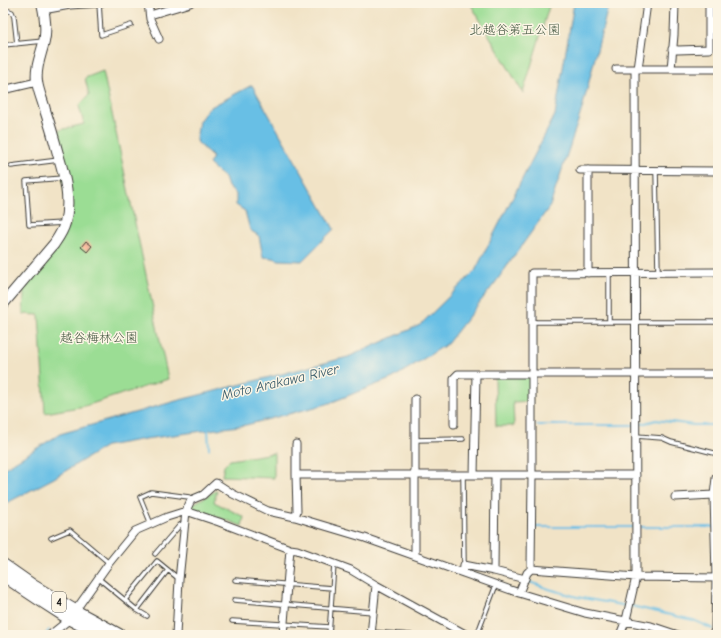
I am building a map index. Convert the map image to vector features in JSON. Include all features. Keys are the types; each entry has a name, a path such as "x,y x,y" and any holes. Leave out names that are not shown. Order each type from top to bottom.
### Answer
{"highway":[{"name":"4","path":"3,565 101,635"},
{"name":"4","path":"3,575 42,602 119,635"}],"main road":[{"path":"3,304 54,244 65,223 68,207 65,178 37,82 38,65 44,41 45,23 42,6"}],"street":[{"path":"42,6 100,3"},
{"path":"148,3 150,19 159,39"},
{"path":"150,15 190,3"},
{"path":"620,635 626,620 636,577 637,69 647,3"},
{"path":"670,69 674,35 675,3"},
{"path":"672,49 709,49 709,3"},
{"path":"616,69 718,69"},
{"path":"3,90 37,82"},
{"path":"588,272 584,170 718,171"},
{"path":"519,593 527,573 531,569 532,273 718,272"},
{"path":"454,424 454,378 458,374 718,374"},
{"path":"474,475 476,374"},
{"path":"415,399 415,555"},
{"path":"295,517 296,444"},
{"path":"296,475 636,475"},
{"path":"494,571 495,475"},
{"path":"713,635 715,629 717,578 714,496 716,478 718,478"},
{"path":"176,635 179,580 186,511 191,500 203,495 216,483 233,494 268,511 295,517 464,569 496,585 519,593 585,612 651,626 678,635"},
{"path":"675,497 714,496"},
{"path":"50,635 73,615 109,563 135,531 167,517 186,511 351,570 467,635"},
{"path":"283,635 290,549"},
{"path":"464,569 494,571 524,579"},
{"path":"531,569 636,577 717,578"},
{"path":"371,633 376,585"}],"lane":[{"path":"100,3 101,35 131,25"},
{"path":"3,9 12,12 14,17 17,44"},
{"path":"3,46 44,41"},
{"path":"11,166 60,160"},
{"path":"656,170 658,272"},
{"path":"65,178 26,181 29,225 65,223"},
{"path":"609,272 609,322"},
{"path":"532,322 718,322"},
{"path":"636,436 662,438 671,442 718,454"},
{"path":"415,440 464,439"},
{"path":"463,475 464,569"},
{"path":"151,524 140,497 151,492 189,497 191,500"},
{"path":"155,554 180,525 185,522"},
{"path":"50,538 70,530 109,563"},
{"path":"125,600 157,561 179,580"},
{"path":"329,635 334,564"},
{"path":"137,610 168,570"},
{"path":"98,578 137,610 147,616"},
{"path":"235,580 332,588"},
{"path":"477,635 496,585"},
{"path":"234,600 373,612"},
{"path":"232,620 329,627"},
{"path":"371,633 411,635"}],"green space":[{"name":"北越谷第五公園","path":"470,3 550,3 523,93"},
{"name":"越谷梅林公園","path":"103,71 168,379 85,406 45,413 39,315 23,314 24,295 22,288 69,225 56,131 84,124 79,106 89,95 85,78"},
{"path":"495,376 531,376 531,401 513,402 514,426 496,426"},
{"path":"274,453 274,478 222,476 224,466 230,460"},
{"path":"217,490 214,502 244,517 242,526 191,507 193,504"}],"water":[{"name":"Moto Arakawa River","path":"574,3 609,3 582,109 550,206 495,283 447,344 393,378 327,404 246,425 106,446 54,478 3,505 3,469 60,434 176,401 348,357 420,325 475,271 555,115"},
{"path":"252,85 334,229 302,261 279,260 263,257 259,236 250,230 245,211 236,205 236,194 228,187 225,178 209,164 213,157 196,141 199,121 209,108"}],"building":[{"path":"86,241 92,246 87,252 81,247"}],"waterway":[{"path":"536,425 638,425 656,420 694,425 718,425"},
{"path":"208,428 209,449"},
{"path":"535,527 634,527"},
{"path":"638,527 714,527"},
{"path":"527,581 577,597 627,606"},
{"path":"631,606 693,620 713,629"},
{"path":"45,635 49,630"}]}
